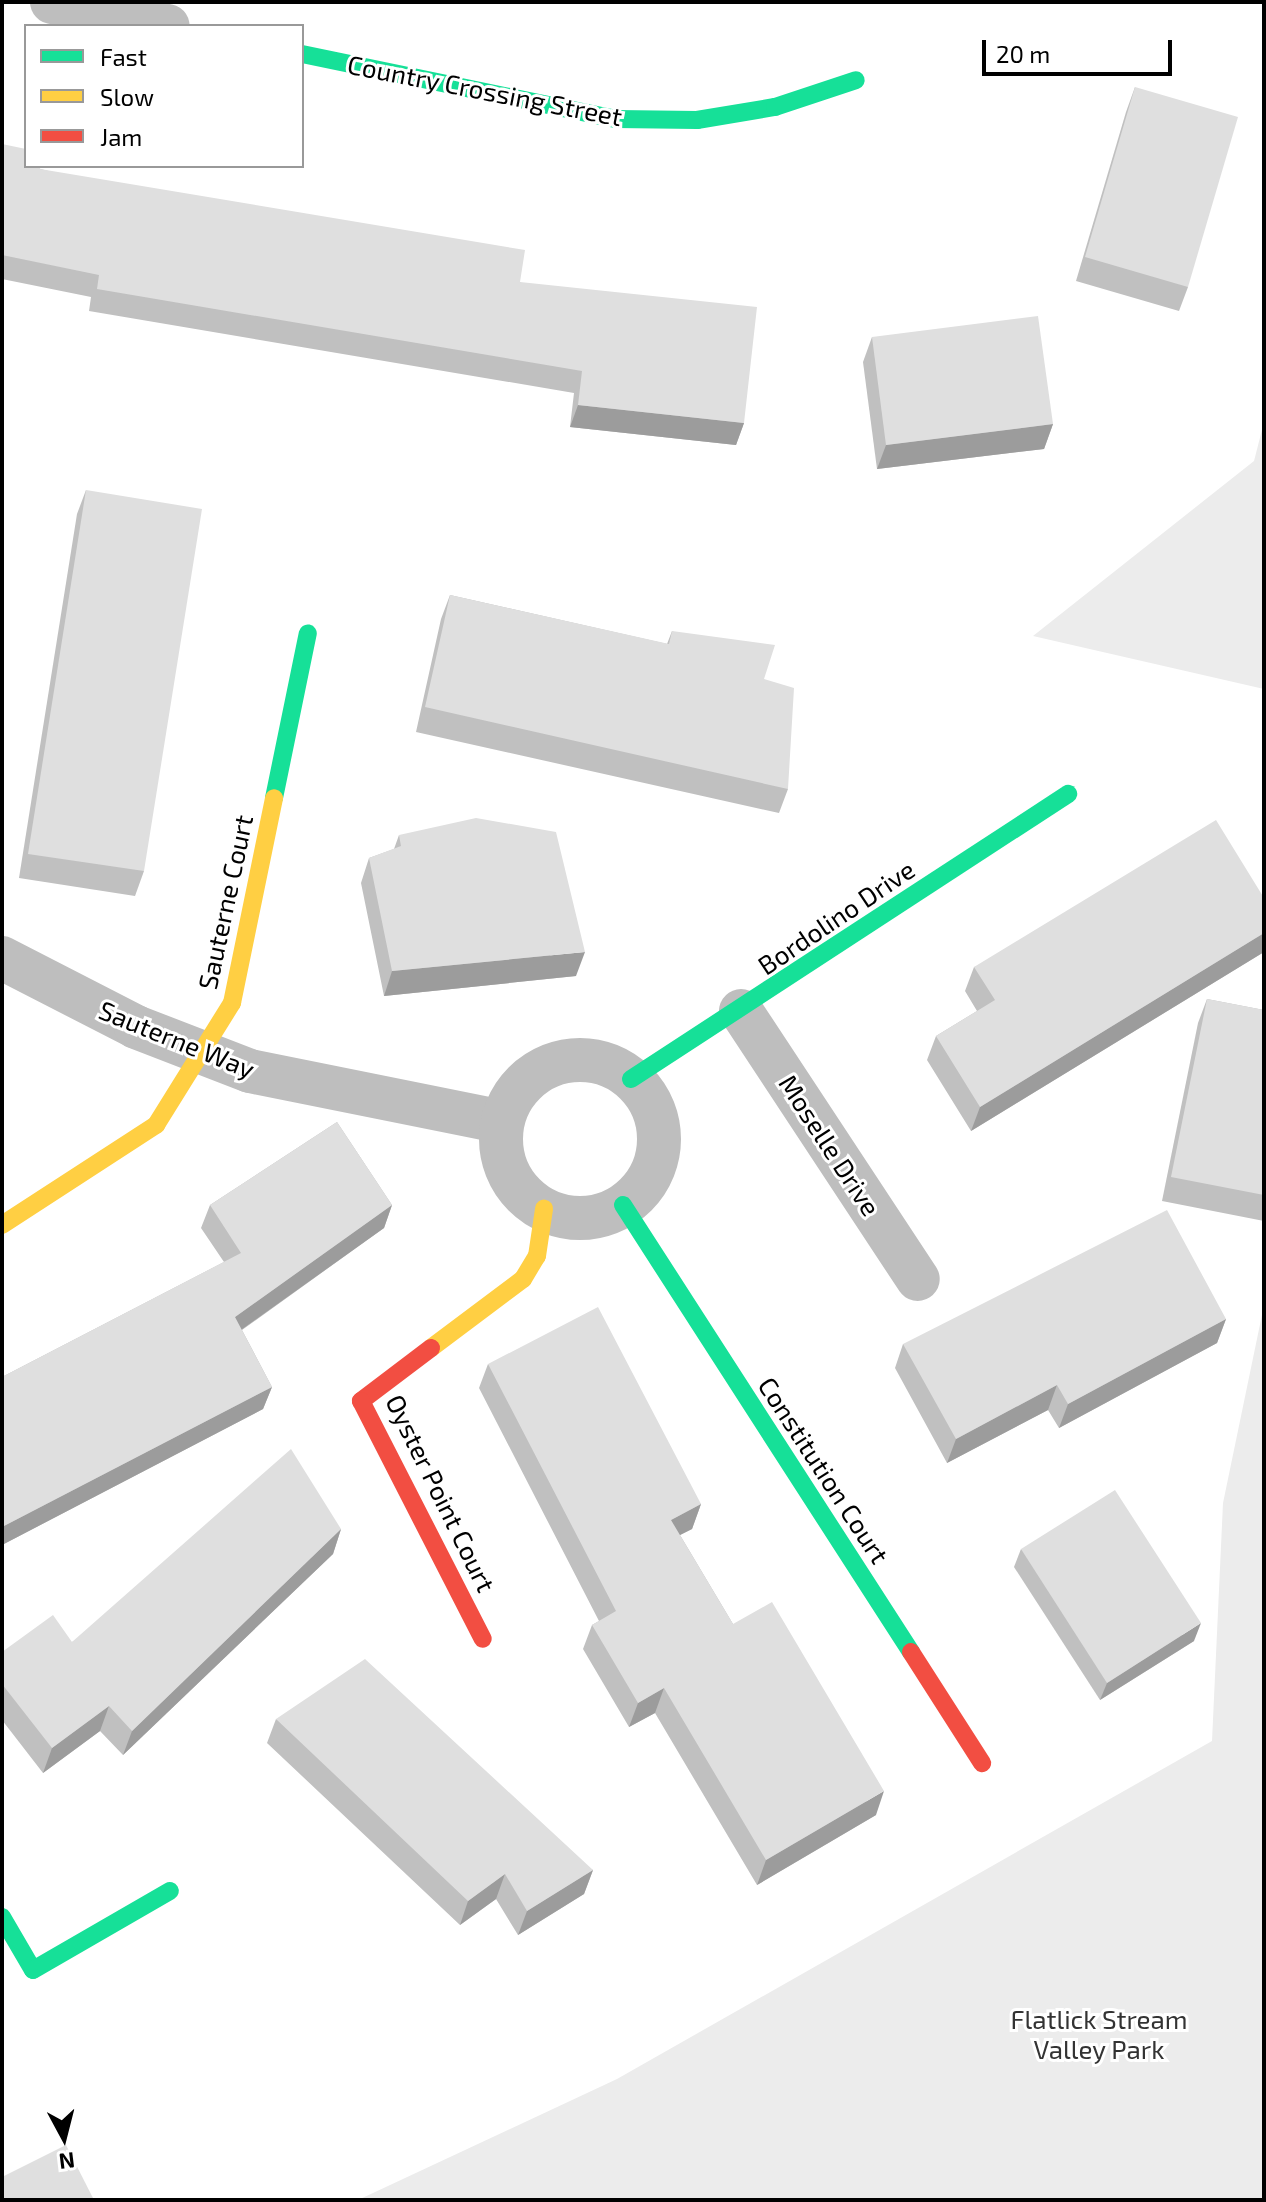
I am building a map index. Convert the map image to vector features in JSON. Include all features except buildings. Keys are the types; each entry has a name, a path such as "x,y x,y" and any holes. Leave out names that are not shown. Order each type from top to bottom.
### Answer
{"street":[{"path":"52,2 158,24"},
{"name":"Country Crossing Street","path":"304,54 616,119 697,120 775,107 856,80"},
{"name":"Sauterne Court","path":"2,1225 156,1125 232,1003 308,633"},
{"name":"Bordolino Drive","path":"631,1079 741,1011 1068,794"},
{"name":"Sauterne Way","path":"2,958 201,1052 250,1071 502,1122"},
{"name":"Moselle Drive","path":"741,1011 918,1279"},
{"path":"602,1063 631,1079 656,1118 659,1144 653,1170 623,1205 592,1217 544,1209 507,1172 502,1122 511,1098 550,1065 602,1063"},
{"name":"Constitution Court","path":"623,1205 982,1763"},
{"name":"Oyster Point Court","path":"483,1639 361,1401 523,1279 537,1256 544,1209"},
{"path":"2,1917 33,1970 170,1891"}],"green space":[{"path":"1264,422 1264,689 1033,636 1254,461"},
{"name":"Flatlick Stream Valley Park","path":"1264,1305 1264,2200 358,2200 617,2079 1212,1741 1223,1503"}],"traffic: fast":[{"path":"304,54 616,119 697,120 775,107 856,80"},
{"path":"274,798 308,633"},
{"path":"631,1079 1068,794"},
{"path":"623,1205 911,1652"},
{"path":"2,1917 33,1970 170,1891"}],"traffic: slow":[{"path":"2,1225 156,1125 232,1003 274,798"},
{"path":"431,1348 523,1279 537,1256 544,1209"}],"traffic: jam":[{"path":"431,1348 361,1401 483,1639"},
{"path":"911,1652 982,1763"}]}
